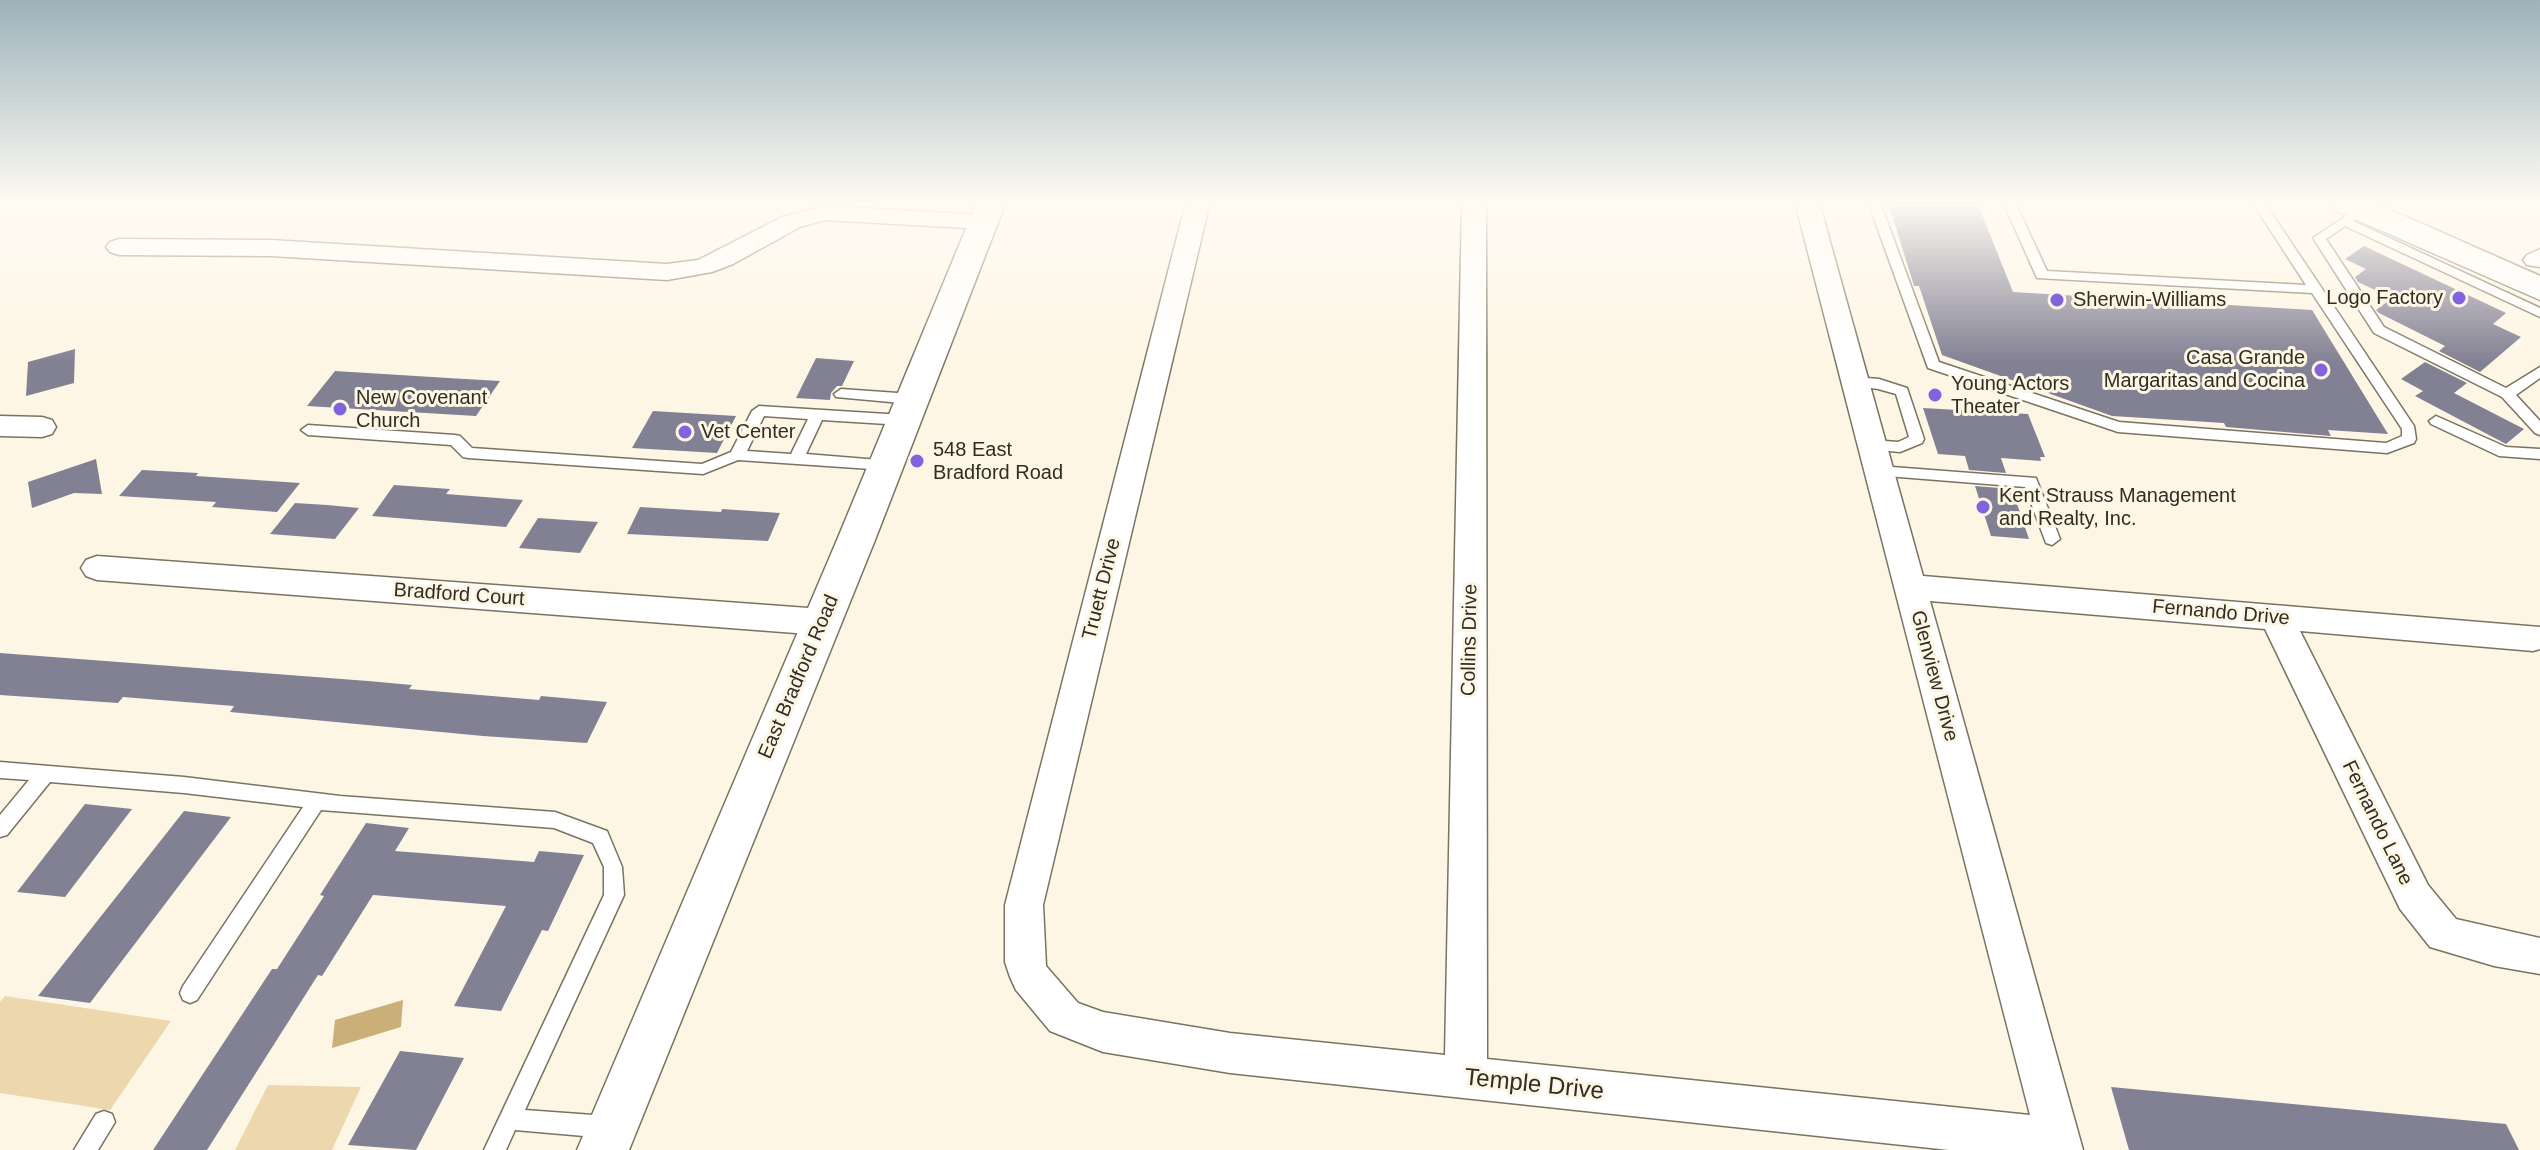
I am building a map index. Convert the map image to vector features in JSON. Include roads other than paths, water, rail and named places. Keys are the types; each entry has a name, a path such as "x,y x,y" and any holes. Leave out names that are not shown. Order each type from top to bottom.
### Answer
{"main road":[{"path":"2504,256 2539,267"}],"street":[{"path":"387,256 667,272 703,267 730,256"},
{"name":"East Bradford Road","path":"608,1139 970,256"},
{"name":"Truett Drive","path":"1030,977 1025,962 1024,905 1185,256"},
{"name":"Collins Drive","path":"1466,1078 1474,256"},
{"name":"Glenview Drive","path":"1821,256 2060,1145"},
{"path":"0,426 42,427"},
{"name":"Bradford Court","path":"97,568 822,622"},
{"name":"Fernando Drive","path":"1910,587 2533,638"},
{"name":"Fernando Lane","path":"2276,617 2414,897 2444,934 2494,948 2540,956"},
{"name":"Temple Drive","path":"1030,977 1064,1017 1103,1032 1230,1053 2060,1145"}],"lane":[{"path":"1893,256 1933,365 2118,427 2387,448 2409,439 2409,429 2293,256"},
{"path":"2033,256 2042,275 2315,289"},
{"path":"2331,256 2379,330 2507,394 2540,430"},
{"path":"2433,256 2540,313"},
{"path":"2507,394 2540,372"},
{"path":"1855,382 1879,384 1902,391 1917,439 1875,458"},
{"path":"841,394 907,410"},
{"path":"737,455 759,411 817,415 907,410"},
{"path":"796,459 817,415"},
{"path":"2436,421 2504,452 2540,454"},
{"path":"308,430 455,440 468,453 703,469 737,455 886,465"},
{"path":"1875,458 2031,482 2052,539"},
{"path":"0,770 184,785 317,801 555,820 600,837 610,854 614,895 495,1150"},
{"path":"0,829 45,774"},
{"path":"190,993 317,801"},
{"path":"508,1119 608,1139"},
{"path":"85,1150 104,1122"}],"place":[{"name":"Logo Factory","path":"2459,298"},
{"name":"Sherwin-Williams","path":"2057,300"},
{"name":"Casa Grande Margaritas and Cocina","path":"2321,370"},
{"name":"Young Actors Theater","path":"1935,395"},
{"name":"New Covenant Church","path":"340,409"},
{"name":"Vet Center","path":"685,432"},
{"name":"548 East Bradford Road","path":"917,461"},
{"name":"Kent Strauss Management and Realty, Inc.","path":"1983,507"}]}
